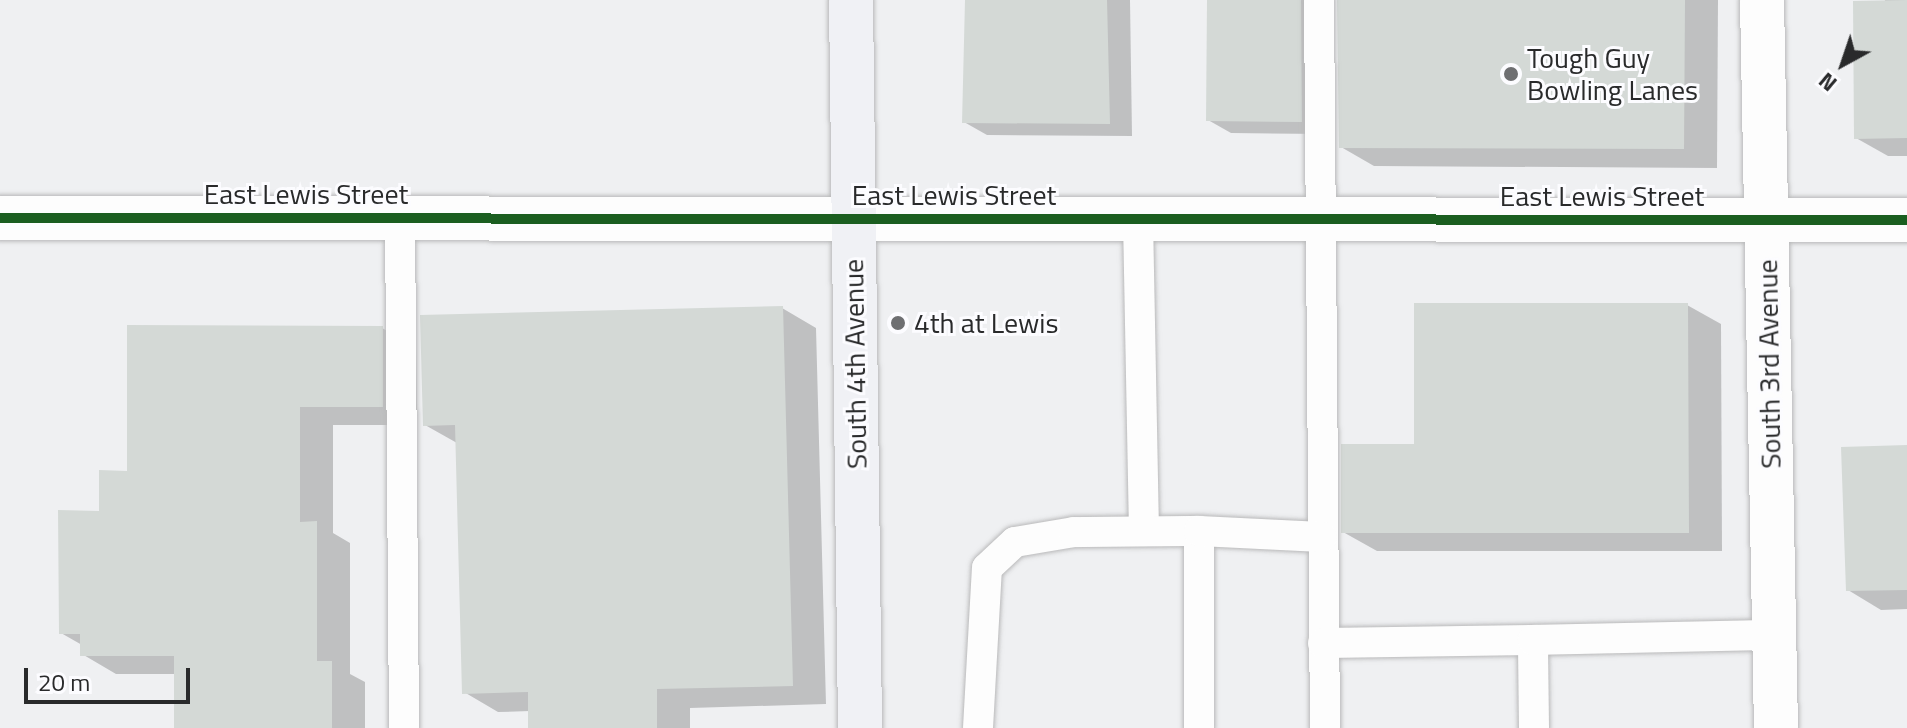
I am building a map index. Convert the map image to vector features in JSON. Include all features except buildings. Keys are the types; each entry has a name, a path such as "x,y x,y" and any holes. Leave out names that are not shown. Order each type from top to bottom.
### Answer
{"main road":[{"name":"South 4th Avenue","path":"851,0 860,728"}],"street":[{"name":"South 3rd Avenue","path":"1762,0 1776,728"},
{"name":"East Lewis Street","path":"0,218 1907,220"}],"lane":[{"path":"1319,0 1325,728"},
{"path":"400,218 404,728"},
{"path":"1138,219 1144,528"},
{"path":"978,728 987,568 1015,542 1144,528 1322,537"},
{"path":"1199,531 1199,728"},
{"path":"1323,643 1775,635"},
{"path":"1533,640 1534,728"}],"cycle path":[{"path":"0,218 1907,220"}],"place":[{"name":"Tough Guy Bowling Lanes","path":"1511,74"},
{"name":"4th at Lewis","path":"898,323"}]}
